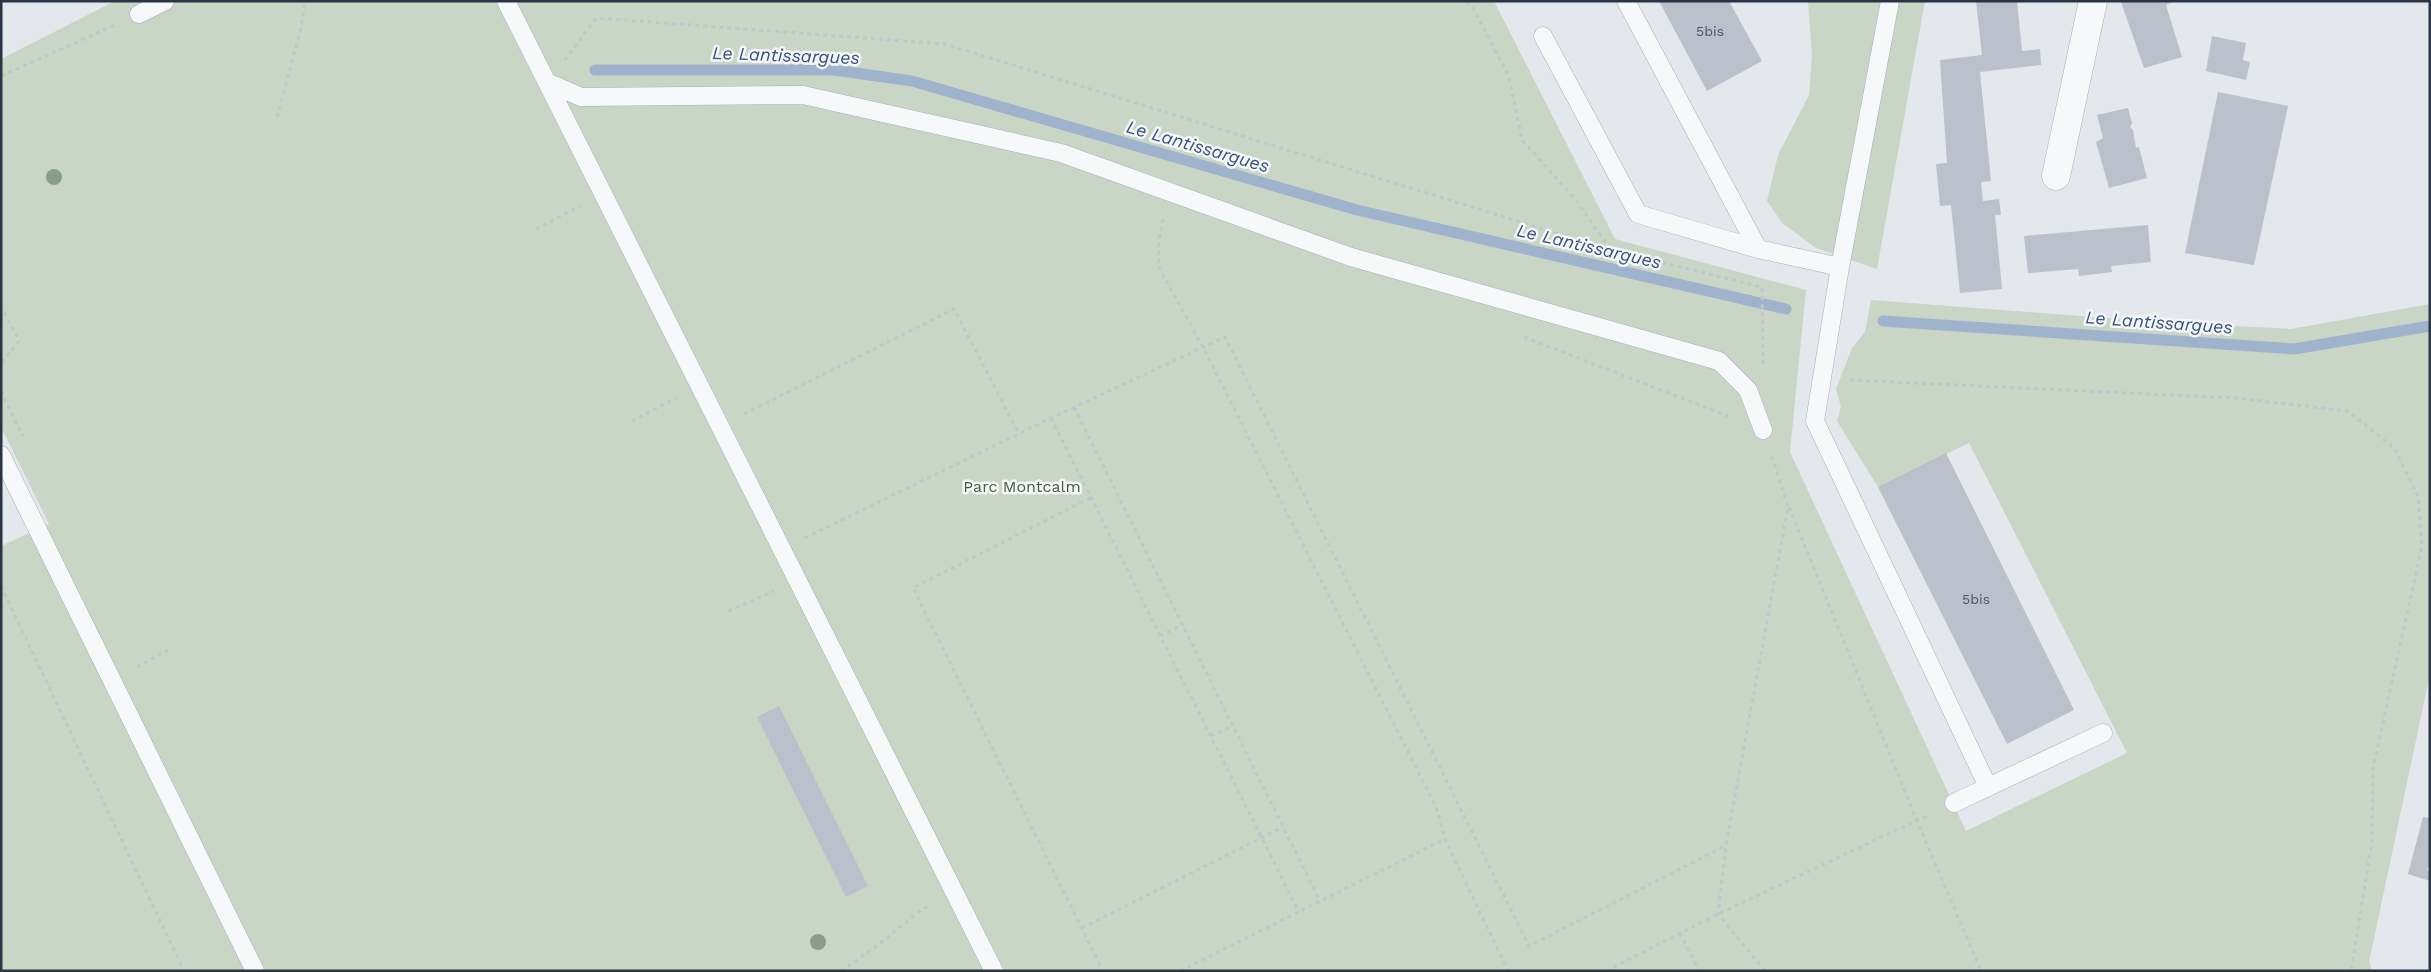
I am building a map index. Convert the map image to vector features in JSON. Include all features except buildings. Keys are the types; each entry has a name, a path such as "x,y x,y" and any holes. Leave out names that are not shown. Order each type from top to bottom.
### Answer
{"street":[{"path":"2056,176 2093,1"}],"lane":[{"path":"138,14 165,1"},
{"path":"506,1 783,548 994,971"},
{"path":"1626,1 1758,248"},
{"path":"1890,1 1840,267 1815,421 1988,787"},
{"path":"1542,36 1638,214 1758,248 1840,267"},
{"path":"549,83 582,97 803,95 1061,153 1351,256 1719,361 1748,390 1763,430"},
{"path":"1,455 255,971"},
{"path":"1954,803 2103,733"}],"path":[{"path":"277,117 301,28 305,1"},
{"path":"1467,1 1475,11 1509,77 1522,140 1576,200 1611,250"},
{"path":"1,76 138,14"},
{"path":"549,83 596,18 945,44 1611,250 1762,287 1763,372"},
{"path":"1169,192 1159,241 1159,268 1203,347 1436,807 1445,839 1508,971"},
{"path":"536,229 604,194"},
{"path":"1,305 19,341 1,363"},
{"path":"721,426 954,309 1019,434"},
{"path":"1515,334 1763,430 1788,506 1917,821 1981,971"},
{"path":"783,548 1074,407 1225,337 1529,946 1726,845"},
{"path":"1822,379 2235,398 2348,411 2394,448 2418,496 2422,546 2372,768 2372,841 2352,971"},
{"path":"632,421 701,386"},
{"path":"1074,407 1320,901"},
{"path":"1051,418 1299,912"},
{"path":"1090,498 913,588 1103,971"},
{"path":"1765,971 1718,914 1726,845 1788,506"},
{"path":"728,611 799,581"},
{"path":"1,586 184,971"},
{"path":"1160,636 1182,625"},
{"path":"112,681 171,648"},
{"path":"1211,736 1232,726"},
{"path":"1606,971 1718,914 1954,803"},
{"path":"1082,928 1283,827"},
{"path":"1180,971 1445,839"},
{"path":"841,971 878,945 921,910 955,893"},
{"path":"1680,934 1699,971"}],"green space":[{"name":"Parc Montcalm","path":"115,1 1494,1 1615,239 1806,290 1790,452 1966,831 2127,753 1969,443 1878,487 1837,421 1841,407 1836,389 1852,348 1865,332 1871,300 2159,322 2291,329 2430,304 2430,674 2369,962 2372,971 1,971 1,546 49,524 1,427 1,59"},
{"path":"1808,1 1925,1 1877,269 1816,248 1782,223 1767,201 1778,155 1809,95 1812,55"}],"waterway":[{"name":"Le Lantissargues","path":"595,70 834,70 912,81 1357,210 1786,309"},
{"name":"Le Lantissargues","path":"1883,321 2294,349 2430,326"}]}
